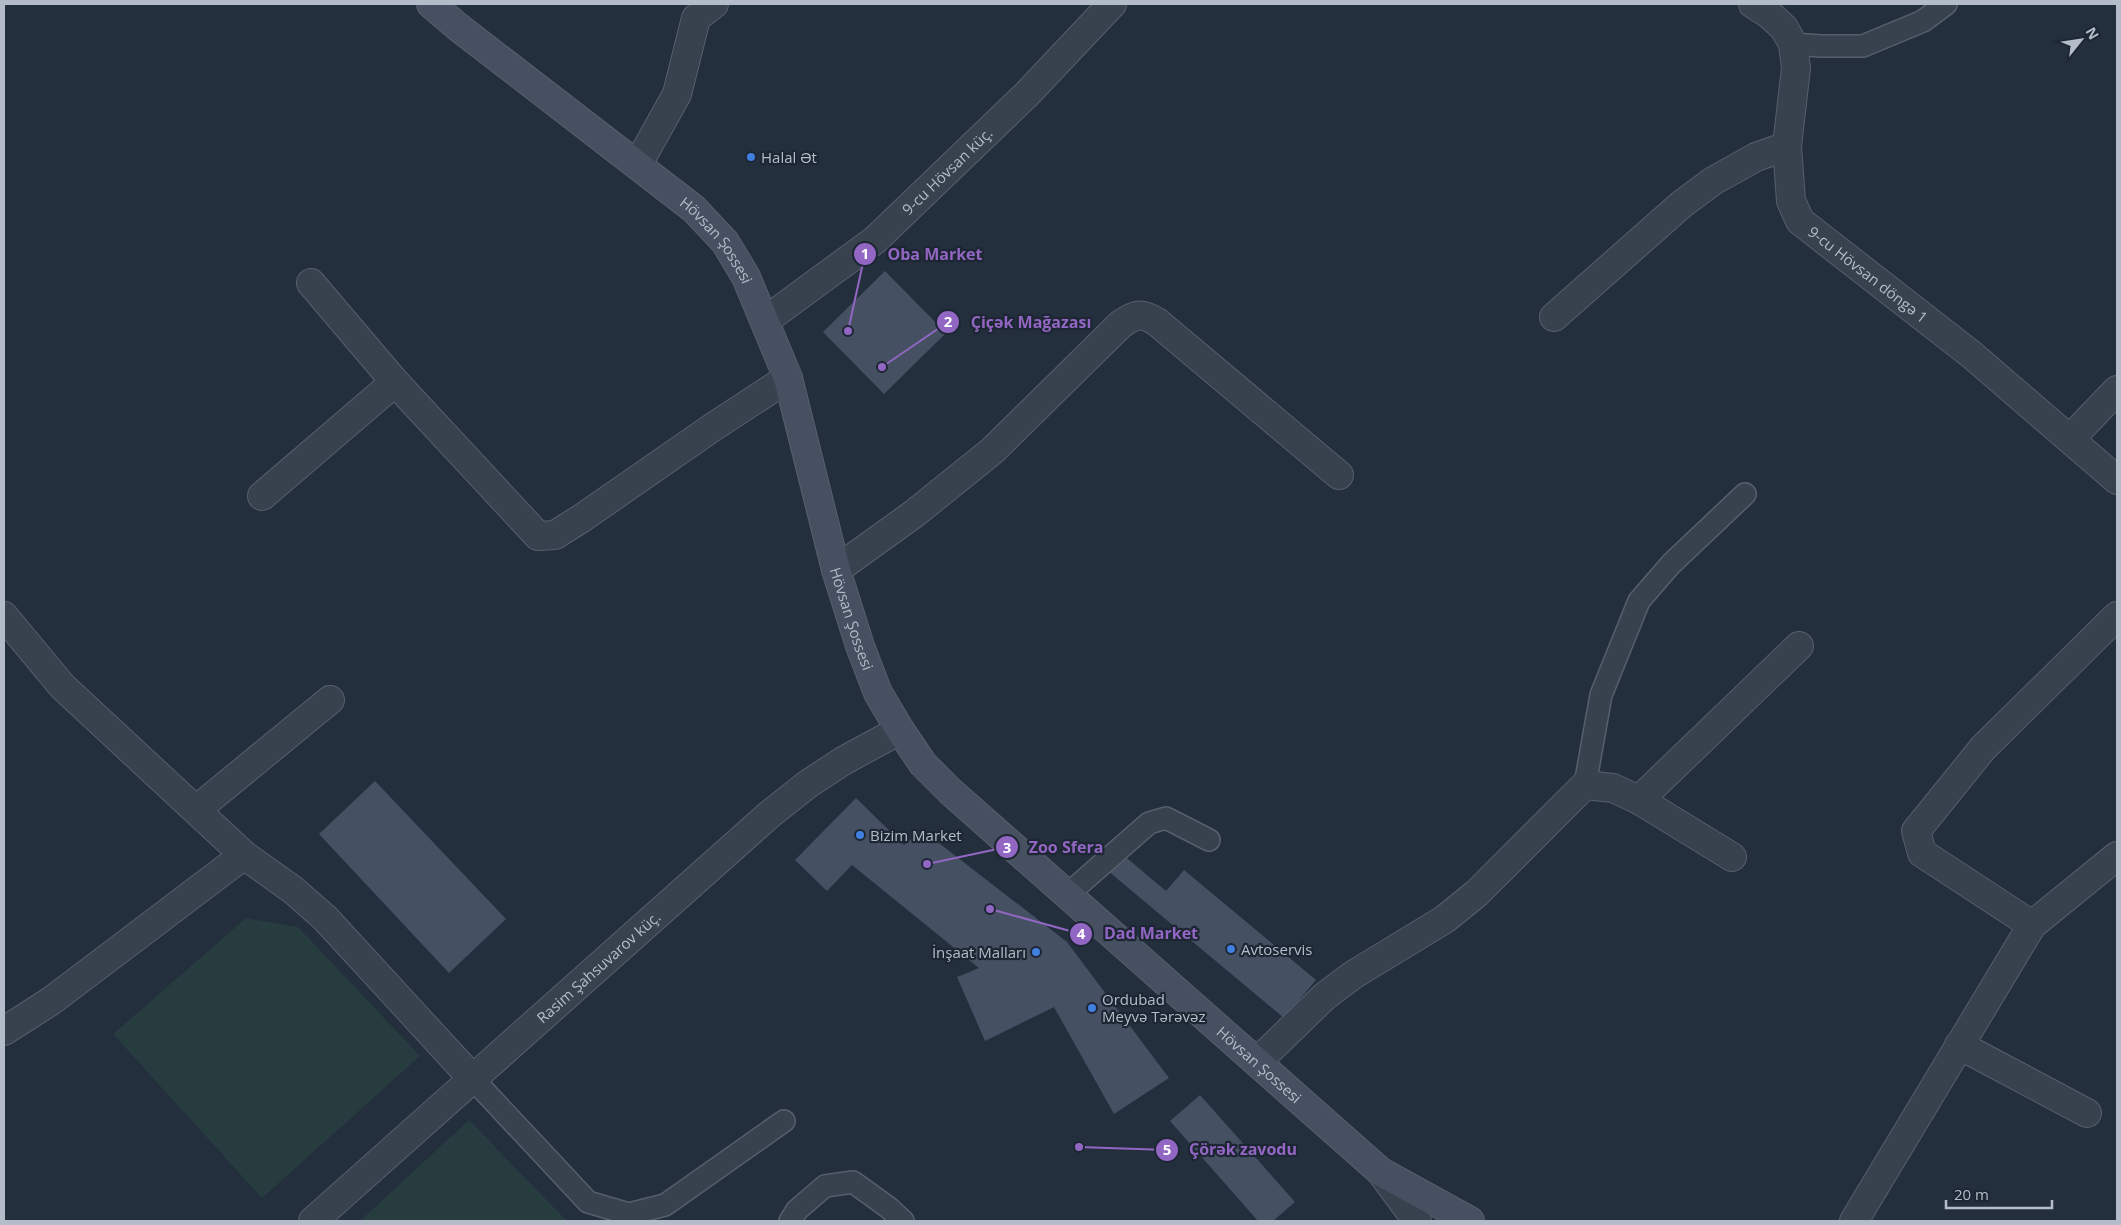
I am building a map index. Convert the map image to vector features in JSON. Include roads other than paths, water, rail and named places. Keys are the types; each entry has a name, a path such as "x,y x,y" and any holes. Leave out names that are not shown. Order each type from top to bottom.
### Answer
{"main road":[{"name":"Hövsan Şossesi","path":"431,4 458,27 694,209 725,242 746,277 766,320 788,378 836,570 860,646 878,693 923,764 950,791 1381,1172 1470,1221"}],"street":[{"name":"9-cu Hövsan küç.","path":"766,320 875,240 1027,94 1112,4"},
{"name":"9-cu Hövsan döngə 1","path":"1753,4 1770,15 1784,28 1793,44 1796,68 1787,146 1791,200 1800,221 1972,354 2117,480"},
{"path":"638,164 677,94 699,8"},
{"path":"1554,317 1682,204 1713,180 1756,157 1787,146"},
{"path":"311,283 395,382 538,536 555,535 582,518 713,427 788,378"},
{"path":"836,570 915,513 992,450 1120,324 1134,315 1146,315 1158,322 1339,475"},
{"path":"262,496 395,382"},
{"path":"2070,439 2117,390"},
{"path":"4,616 62,686 244,855 293,890 325,918 472,1078"},
{"path":"2032,925 1922,853 1916,831 1983,748 2117,616"},
{"path":"1639,800 1799,646"},
{"path":"196,810 330,700"},
{"name":"Rasim Şahsuvarov küç.","path":"312,1221 770,814 808,784 842,761 900,730"},
{"path":"1258,1062 1325,996 1353,975 1445,919 1477,893 1585,785 1613,788 1639,800 1732,857"},
{"path":"4,1031 51,1001 244,855"},
{"path":"1854,1221 2032,925 2117,856"},
{"path":"1960,1045 2087,1114"},
{"path":"1381,1172 1417,1221"}],"lane":[{"path":"1793,44 1863,46 1923,21 1946,4"},
{"path":"1585,785 1601,695 1639,601 1671,564 1745,494"},
{"path":"1067,895 1149,823 1166,818 1209,840"},
{"path":"472,1078 588,1202 629,1214 665,1205 784,1121"},
{"path":"790,1221 797,1210 825,1186 852,1182 889,1208 903,1221"}],"place":[{"name":"Halal Ət","path":"751,157"},
{"name":"Oba Market","path":"848,331"},
{"name":"Çiçək Mağazası","path":"882,367"},
{"name":"Bizim Market","path":"860,835"},
{"name":"Zoo Sfera","path":"927,864"},
{"name":"Dad Market","path":"990,909"},
{"name":"Avtoservis","path":"1231,949"},
{"name":"İnşaat Malları","path":"1036,952"},
{"name":"Ordubad Meyvə Tərəvəz","path":"1092,1008"},
{"name":"Çörək zavodu","path":"1079,1147"}]}
